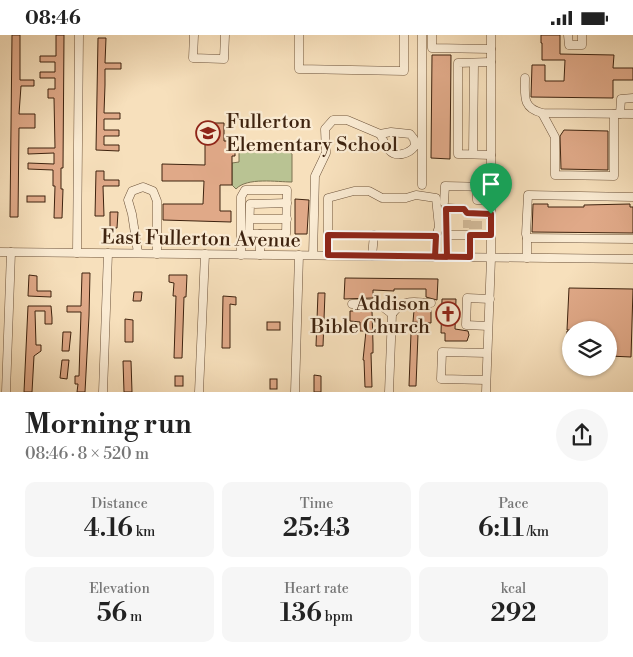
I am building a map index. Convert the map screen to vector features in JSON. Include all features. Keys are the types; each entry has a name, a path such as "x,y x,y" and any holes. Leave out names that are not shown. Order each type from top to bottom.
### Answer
{"street":[{"path":"77,253 79,35"},
{"path":"194,35 193,58 224,59 225,35"},
{"path":"299,35 299,69 404,71 404,35"},
{"path":"422,35 422,185"},
{"path":"432,35 432,48 491,49"},
{"path":"486,392 491,258 492,35"},
{"path":"568,35 568,45 582,45 582,35"},
{"path":"491,62 458,63 458,154 491,155"},
{"path":"473,154 474,63"},
{"path":"525,79 525,99 534,111 542,113 633,114"},
{"path":"542,113 555,137 554,175 614,176 617,114 621,99 633,98"},
{"path":"313,255 315,176 326,153 325,129 334,120 347,121 380,134"},
{"path":"444,202 445,186 491,187"},
{"path":"138,253 128,200 132,191 143,187 153,191 157,201 157,254"},
{"path":"477,187 477,200 491,200"},
{"path":"246,190 287,190 286,234 245,234 241,197 246,190"},
{"path":"328,255 328,198 354,191 370,191 382,198 406,198 416,195 436,197 439,227 436,236 435,257"},
{"path":"527,258 528,195 633,197"},
{"path":"240,255 250,219 250,204 287,203"},
{"path":"447,257 446,209 464,209 472,225 470,257"},
{"path":"447,235 472,225 491,214"},
{"path":"250,219 287,219"},
{"path":"472,225 491,235"},
{"path":"260,234 260,255"},
{"path":"328,235 436,236"},
{"path":"372,256 374,235"},
{"path":"527,238 633,239"},
{"name":"East Fullerton Avenue","path":"0,252 633,259"},
{"path":"6,392 11,252"},
{"path":"103,392 108,253"},
{"path":"200,392 205,254"},
{"path":"295,392 299,255"},
{"path":"488,326 466,325 467,298 490,299"},
{"path":"389,392 392,314 400,304 410,301 431,303"},
{"path":"352,304 379,304 392,314"},
{"path":"486,380 441,379 442,352 488,353"}],"green space":[{"path":"239,148 287,150 292,154 292,182 247,183 236,189 232,185 232,163 239,162"}],"building":[{"path":"12,35 20,35 20,80 34,80 34,86 21,86 19,114 35,114 35,128 19,128 18,217 10,217"},
{"path":"56,35 64,35 63,168 61,168 61,189 63,189 62,218 54,218 55,186 53,186 53,170 28,169 28,163 54,164 54,153 28,154 28,148 55,148 54,98 48,98 48,89 55,89 55,78 40,78 40,72 55,72 55,62 40,62 40,56 56,56"},
{"path":"541,35 560,35 560,54 614,55 613,68 633,68 633,80 613,80 613,98 531,97 532,65 545,65 545,81 564,81 565,60 542,60"},
{"path":"98,38 106,38 105,63 121,63 121,69 105,69 104,113 120,113 120,119 104,119 104,130 119,130 119,136 104,136 104,145 119,145 119,151 96,150"},
{"path":"432,55 451,55 450,159 431,158"},
{"path":"205,123 224,123 224,141 235,141 235,156 232,156 232,185 220,185 220,211 231,211 231,222 163,220 163,204 203,204 204,181 162,181 162,164 205,165"},
{"path":"564,130 608,131 608,170 561,169 560,136"},
{"path":"96,171 104,171 104,180 119,180 119,186 103,186 104,216 95,216"},
{"path":"27,196 45,196 45,202 27,202"},
{"path":"295,199 309,200 307,234 295,234"},
{"path":"533,204 548,204 548,207 584,207 584,205 630,204 630,207 633,207 633,233 532,232"},
{"path":"110,212 118,212 117,228 110,228"},
{"path":"82,273 90,273 89,316 85,392 77,392 78,384 75,384 75,376 79,376 81,312 67,312 67,306 81,306"},
{"path":"29,275 37,276 37,291 51,291 51,297 28,296"},
{"path":"169,275 187,275 186,297 184,297 182,358 174,358 176,296 173,296 174,283 169,282"},
{"path":"345,278 438,279 437,300 426,297 426,289 373,290 373,298 344,299"},
{"path":"569,288 633,289 631,357 617,356 617,321 567,321"},
{"path":"134,292 142,292 141,301 133,301"},
{"path":"318,293 325,293 323,346 316,346"},
{"path":"223,296 236,297 236,305 230,304 230,348 222,348"},
{"name":"Addison Bible Church","path":"442,299 456,299 455,329 468,331 467,341 445,341 445,333 441,333"},
{"path":"28,306 51,306 52,324 45,324 45,311 35,311 36,345 41,345 41,351 34,356 32,392 24,392"},
{"path":"414,310 431,310 431,323 413,322"},
{"path":"350,311 372,311 372,387 365,387 363,360 366,331 360,331 360,322 350,321"},
{"path":"125,319 133,320 133,342 125,342"},
{"path":"267,322 280,322 280,330 267,330"},
{"path":"63,332 71,332 69,351 62,351"},
{"path":"411,333 418,334 416,386 409,386"},
{"path":"62,360 69,360 67,379 60,378"},
{"path":"123,361 131,361 132,392 124,392"},
{"path":"314,375 321,376 321,392 314,392"},
{"path":"175,376 183,376 183,386 175,386"},
{"path":"270,379 277,379 277,389 270,389"}],"tunnel":[{"path":"467,220 467,229"},
{"path":"473,221 473,229"},
{"path":"478,221 478,229"}],"place":[{"name":"Fullerton Elementary School","path":"208,133"},
{"name":"Addison Bible Church","path":"448,314"}],"route":[{"path":"491,214 467,213 464,209 446,209 447,257 435,257 436,236 328,235 328,255 447,257 470,257 470,235 491,235 491,214"}]}
